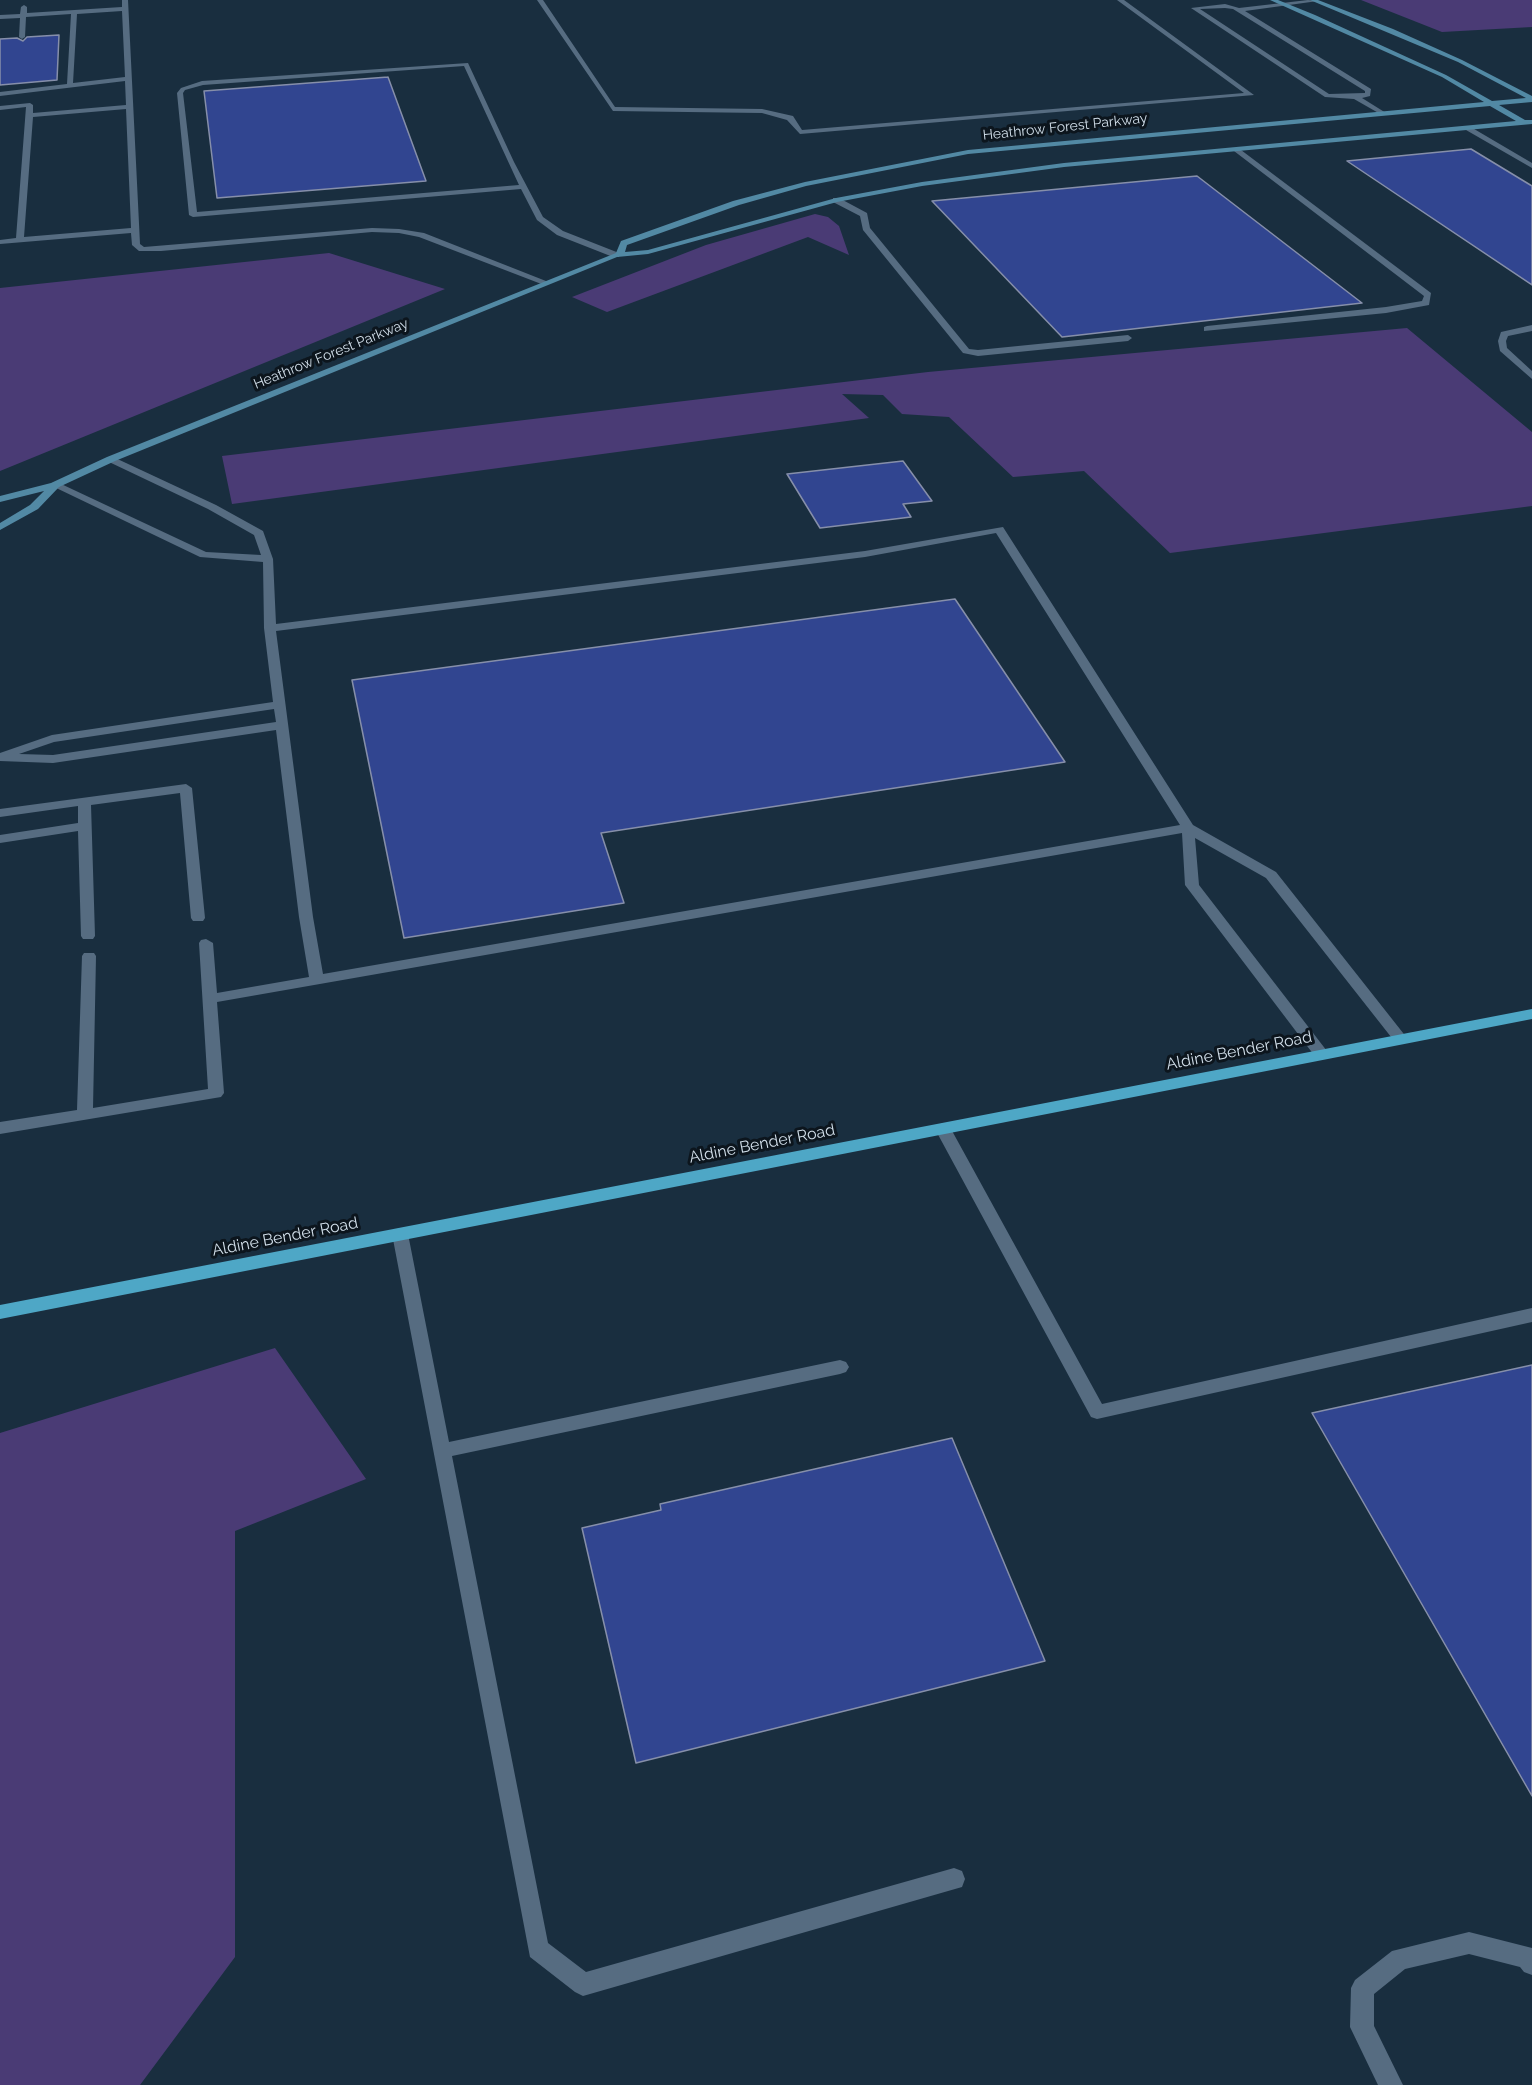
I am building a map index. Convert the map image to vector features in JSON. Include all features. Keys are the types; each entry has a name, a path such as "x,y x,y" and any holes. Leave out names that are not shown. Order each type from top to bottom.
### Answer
{"main road":[{"name":"Aldine Bender Road","path":"0,1312 1532,1014"}],"street":[{"path":"1273,0 1444,76 1530,124"},
{"path":"1314,0 1411,38 1460,61 1532,100"},
{"name":"Heathrow Forest Parkway","path":"618,254 624,243 736,203 805,184 891,166 1037,144 1532,100"},
{"name":"Heathrow Forest Parkway","path":"0,499 55,485 111,459 618,254 648,252 836,200 922,184 1064,165 1530,124"},
{"path":"1201,129 1210,136"},
{"path":"1219,143 1232,149"},
{"path":"891,166 901,172"},
{"path":"911,178 922,184"},
{"name":"Heathrow Forest Parkway","path":"0,527 34,507 55,485"}],"lane":[{"path":"540,0 613,109 762,111 790,118 800,132 1251,95 1120,0"},
{"path":"1239,10 1314,0"},
{"path":"16,5 35,4"},
{"path":"0,17 74,12 125,4 136,245 142,249 372,230 399,231 421,235 548,283"},
{"path":"22,37 24,5"},
{"path":"1190,6 1226,6 1239,10 1369,90 1368,95 1327,96 1190,6"},
{"path":"70,84 74,12"},
{"path":"522,188 193,215 180,93 183,89 202,83 466,64 522,188 536,212 545,223 570,237 618,254"},
{"path":"0,94 128,79"},
{"path":"1356,97 1384,114"},
{"path":"30,111 129,104"},
{"path":"0,108 30,105 20,240"},
{"path":"1469,128 1532,166"},
{"path":"1207,329 1386,310 1426,303 1428,295 1232,149"},
{"path":"836,200 864,216 866,228 966,351 978,353 1128,338"},
{"path":"0,242 135,230"},
{"path":"1532,328 1504,334 1502,340 1503,349 1532,376"},
{"path":"111,459 212,507 259,533 268,559 270,628 306,917 317,980"},
{"path":"55,485 204,555 268,559"},
{"path":"270,628 865,554 999,530 1188,828 1271,875 1400,1038"},
{"path":"1,757 51,739 279,705"},
{"path":"1,757 53,759 282,725"},
{"path":"0,813 186,788 198,918"},
{"path":"84,801 88,936"},
{"path":"0,839 85,826"},
{"path":"210,999 1188,828"},
{"path":"1188,828 1192,885 1322,1055"},
{"path":"0,1128 216,1093 206,943"},
{"path":"85,1114 89,956"},
{"path":"944,1129 1097,1412 1532,1316"},
{"path":"400,1234 538,1949 583,1984 954,1880"},
{"path":"442,1451 840,1367"},
{"path":"1391,2085 1362,2027 1363,1988 1400,1959 1469,1943 1527,1957 1532,1964"}],"shaded area":[{"path":"1361,0 1532,0 1532,27 1442,32"},
{"path":"815,214 828,217 839,226 849,255 808,237 607,312 572,297 706,245"},
{"path":"329,253 445,289 0,471 0,288"},
{"path":"1407,328 1532,432 1532,506 1170,553 1084,471 1013,477 949,417 902,414 883,395 842,394 869,418 232,504 222,456 928,372"},
{"path":"275,1348 366,1479 235,1531 235,1957 140,2085 0,2085 0,1433"}],"building":[{"path":"59,35 57,80 0,85 0,39 17,38 23,41 27,37"},
{"path":"388,77 426,181 217,198 204,91"},
{"path":"1471,149 1532,186 1532,285 1347,161"},
{"path":"1197,176 1362,303 1062,337 932,201"},
{"path":"903,461 932,501 903,504 911,517 820,528 787,474"},
{"path":"955,599 1065,762 601,833 624,903 404,938 352,680"},
{"path":"1532,1365 1532,1796 1312,1413"},
{"path":"952,1438 1045,1661 636,1763 582,1528 661,1510 660,1504"}]}
